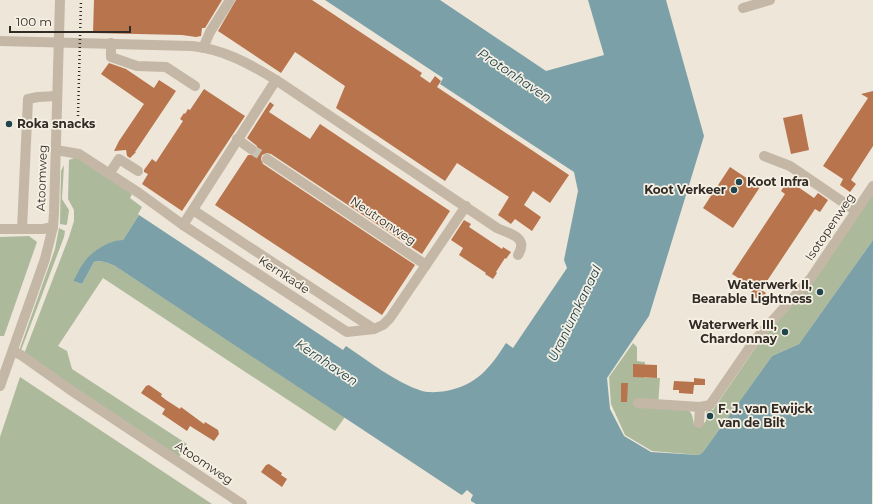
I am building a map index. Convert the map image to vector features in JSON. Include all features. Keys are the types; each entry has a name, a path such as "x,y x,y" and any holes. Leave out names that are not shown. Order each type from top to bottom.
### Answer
{"street":[{"name":"Atoomweg","path":"0,386 45,258 53,227 60,0"},
{"path":"203,48 210,32 230,0"},
{"path":"743,8 770,0"},
{"path":"0,41 192,46 231,56 255,67 276,80 497,228 519,238 522,243 522,249 518,255"},
{"path":"111,43 111,58 137,66 166,68 195,86"},
{"path":"183,225 276,80"},
{"path":"22,229 28,99 57,96"},
{"path":"237,140 251,149"},
{"name":"Kernkade","path":"56,150 78,154 139,193 183,225 347,332 374,329 383,325 390,318 426,265"},
{"path":"764,156 790,166 856,211"},
{"path":"109,174 119,159 138,171"},
{"name":"Neutronweg","path":"267,159 426,265"},
{"name":"Isotopenweg","path":"700,407 710,405 754,341 811,278 873,186"},
{"path":"426,265 466,206"},
{"name":"Kernkade","path":"193,210 374,329"},
{"path":"0,229 43,229 53,227"},
{"name":"Atoomweg","path":"12,350 242,504"},
{"path":"638,403 700,407 699,423"}],"green space":[{"path":"78,158 132,194 130,198 142,207 138,214 139,215 123,240 110,243 93,254 84,263 73,281 82,284 94,262 97,261 115,266 345,417 335,431 103,278 58,346 67,351 72,369 187,444 179,457 24,354 74,221 74,210 68,199 69,160"},
{"path":"64,165 62,199 69,210 66,225 60,224 61,171"},
{"path":"873,194 873,240 799,344 772,356 703,452 699,455 652,451 625,435 611,404 609,377 633,343 637,347 637,361 645,362 644,378 660,378 658,406 689,410 694,424 700,428 706,421 706,412 709,409 713,410 758,344"},
{"path":"59,228 65,231 64,237 20,353 19,351 55,249"},
{"path":"29,236 37,242 4,336 0,336 0,237"},
{"path":"20,377 212,504 0,504 0,437"}],"water":[{"path":"325,0 440,0 546,71 604,55 588,0 666,0 704,136 649,316 607,378 610,409 624,436 651,452 699,455 703,452 772,356 799,344 873,240 872,504 476,504 471,501 473,495 467,490 462,495 460,494 115,266 97,261 94,262 82,284 73,281 88,257 107,244 118,240 123,240 139,215 343,350 346,346 392,377 422,391 446,391 466,384 474,380 488,368 506,343 513,348 567,268 564,260 578,191 574,172 440,84 443,78"}],"building":[{"path":"94,0 222,0 205,28 202,28 201,36 196,37 182,35 93,33"},
{"path":"236,0 312,0 422,73 420,76 430,83 435,76 441,81 437,87 569,175 550,203 533,191 524,205 541,217 532,231 515,219 511,224 498,215 509,197 457,163 445,181 336,108 345,86 295,52 281,73 218,31"},
{"path":"109,63 126,69 154,88 159,80 176,91 136,152 130,158 127,156 126,150 114,151 144,104 101,74"},
{"path":"204,89 245,116 182,211 142,184 148,174 144,172 144,170 152,159 156,162 183,121 180,119 188,109 190,110"},
{"path":"873,91 873,146 851,180 856,184 850,192 840,185 843,179 823,166 868,98 861,94"},
{"path":"270,102 274,105 269,112 310,139 320,124 450,211 422,254 271,154 267,153 262,155 261,159 263,164 415,265 382,315 215,205 248,155 253,155 256,152 257,146 247,138"},
{"path":"802,114 809,150 791,154 783,118"},
{"path":"730,167 760,187 733,228 703,208"},
{"path":"788,180 814,198 818,193 828,200 820,212 815,209 761,290 766,293 761,301 750,294 754,288 732,274 785,194 781,191"},
{"path":"464,220 471,224 469,227 502,249 503,247 511,252 506,259 505,258 493,279 459,255 463,248 451,240"},
{"path":"633,364 657,365 657,378 633,377"},
{"path":"694,378 705,379 705,385 694,385 693,394 679,393 679,390 673,390 674,381 694,382"},
{"path":"621,383 628,383 627,402 621,402"},
{"path":"149,385 162,394 161,396 166,400 180,409 181,407 204,424 205,422 218,430 219,434 214,441 190,426 187,431 162,414 165,409 141,393 146,386"},
{"path":"269,464 282,473 281,475 287,479 282,487 261,472 266,465"}],"tunnel":[{"path":"251,149 267,159"}],"railway":[{"path":"78,116 81,0"}],"place":[{"name":"Roka snacks","path":"9,124"},
{"name":"Koot Infra","path":"739,182"},
{"name":"Koot Verkeer","path":"734,190"},
{"name":"Waterwerk II, Bearable Lightness","path":"820,292"},
{"name":"Waterwerk III, Chardonnay","path":"785,332"},
{"name":"F. J. van Ewijck van de Bilt","path":"710,416"}],"water label":[{"name":"Protonhaven","path":"515,75"},
{"name":"Uraniumkanaal","path":"574,313"},
{"name":"Kernhaven","path":"327,362"}]}
